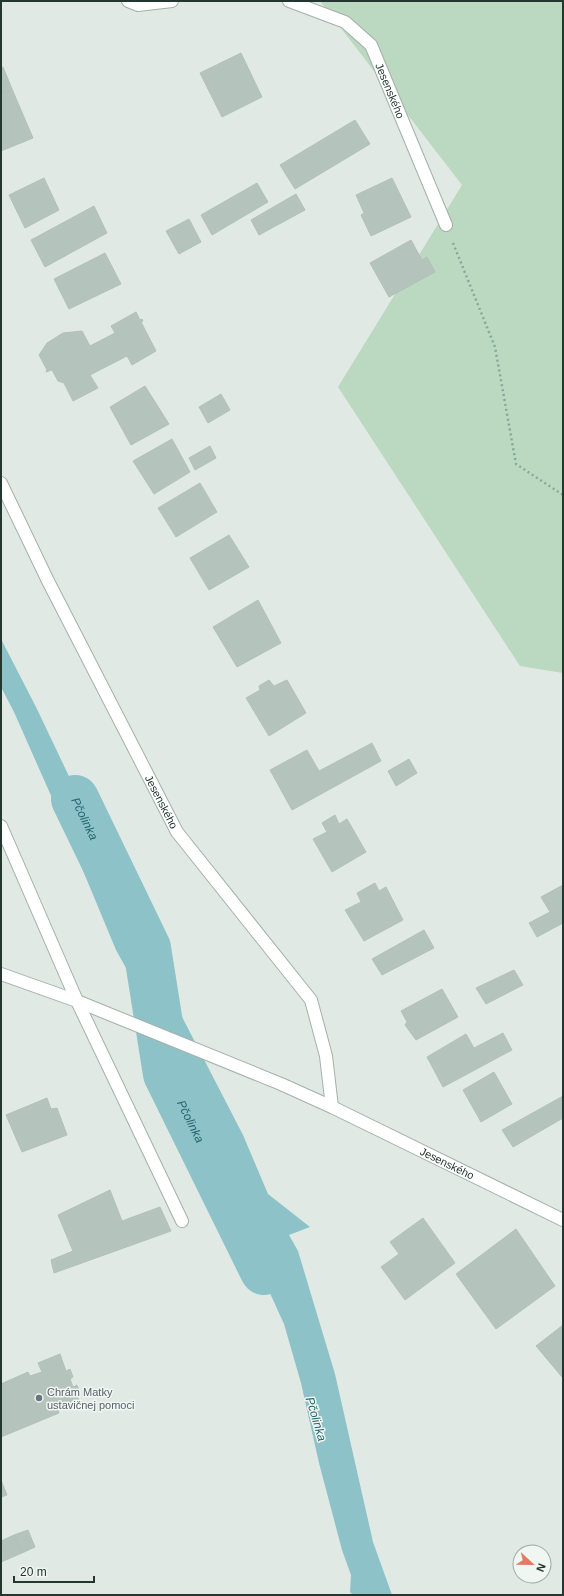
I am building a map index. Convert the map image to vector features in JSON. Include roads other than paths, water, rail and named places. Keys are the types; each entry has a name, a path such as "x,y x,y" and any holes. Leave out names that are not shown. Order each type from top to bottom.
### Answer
{"street":[{"path":"128,1 138,5 172,1"},
{"name":"Jesenského","path":"288,1 345,22 371,45 446,224"},
{"name":"Jesenského","path":"1,483 48,581 177,832 311,1000 326,1056 332,1107"},
{"path":"1,826 77,1001 182,1221"},
{"name":"Jesenského","path":"1,974 77,1001 281,1084 332,1107 563,1220"}],"water":[{"path":"1,639 36,707 86,812 137,943 179,1011 243,1135 268,1194 310,1227 289,1235 298,1251 335,1374 373,1542 392,1595 353,1595 350,1592 351,1575 342,1550 319,1463 301,1383 284,1324 250,1249 231,1256 219,1224 243,1205 222,1141 116,950 64,825 14,712 1,687"}],"waterway":[{"name":"Pčolinka","path":"75,799 147,948 167,1074 264,1271"}],"place":[{"name":"Chrám Matky ustavičnej pomoci","path":"39,1398"}]}
